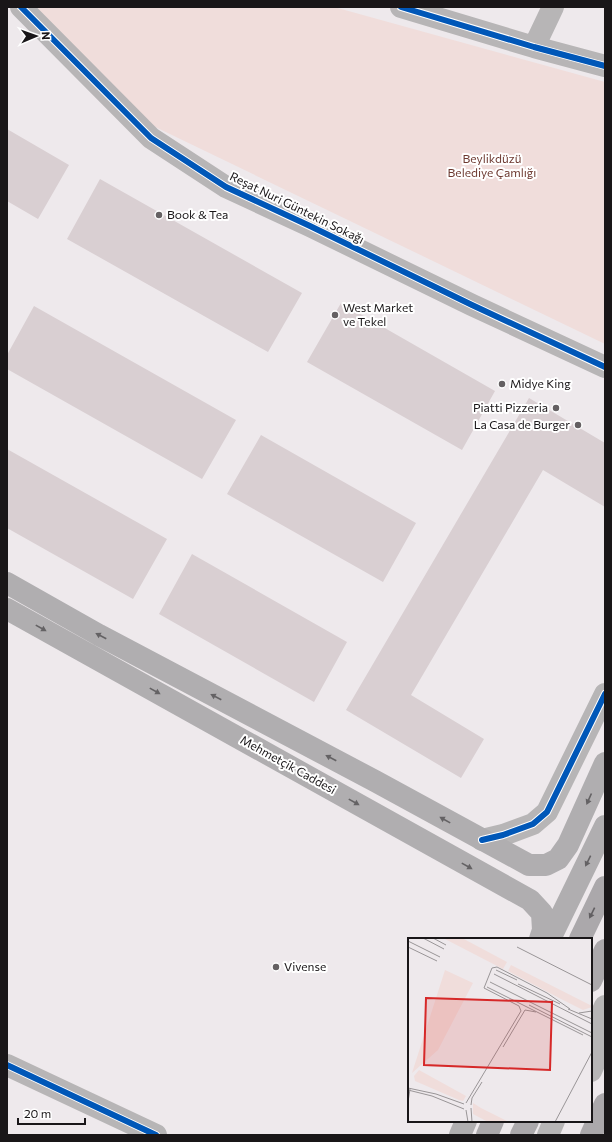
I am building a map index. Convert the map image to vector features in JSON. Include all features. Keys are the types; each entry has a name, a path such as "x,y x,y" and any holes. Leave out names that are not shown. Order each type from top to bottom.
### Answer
{"highway":[{"path":"580,938 605,887"},
{"path":"592,979 605,950"},
{"path":"591,1135 605,1104"},
{"path":"487,1135 493,1122"},
{"path":"521,1135 528,1122"}],"main road":[{"path":"7,583 99,635 375,781 529,865 546,865 558,859 568,845 605,763"},
{"name":"Mehmetçik Caddesi","path":"7,609 530,900 542,913 543,930 540,938"},
{"path":"550,938 605,826"},
{"path":"460,1135 466,1122"}],"street":[{"name":"Reşat Nuri Güntekin Sokağı","path":"21,7 151,138 226,187 605,367"},
{"path":"401,7 534,47 605,66"},
{"path":"534,47 553,7"},
{"path":"482,840 503,835 533,824 547,812 605,694"},
{"path":"592,1036 605,1006"},
{"path":"592,1069 605,1040"},
{"path":"7,1065 156,1135"},
{"path":"548,1135 554,1122"},
{"path":"563,1135 569,1122"}],"green space":[{"name":"Beylikdüzü Belediye Çamlığı","path":"34,7 334,7 605,82 605,344 147,123"}],"building":[{"path":"7,129 69,165 38,219 7,201"},
{"path":"100,179 302,293 268,352 67,239"},
{"path":"341,303 495,391 462,450 307,362"},
{"path":"34,306 236,420 202,479 7,369 7,355"},
{"path":"529,398 605,443 605,507 543,470 411,695 484,739 461,778 346,710"},
{"path":"261,435 416,523 383,582 227,494"},
{"path":"7,449 167,539 133,599 7,528"},
{"path":"192,554 347,642 314,702 159,614"}],"cycle path":[{"path":"21,7 151,138 226,187 605,367"},
{"path":"401,7 534,47 605,66"},
{"path":"482,840 503,835 533,824 547,812 605,694"},
{"path":"7,1065 156,1135"}],"place":[{"name":"Book & Tea","path":"159,215"},
{"name":"West Market ve Tekel","path":"335,315"},
{"name":"Midye King","path":"502,384"},
{"name":"Piatti Pizzeria","path":"556,408"},
{"name":"La Casa de Burger","path":"578,425"},
{"name":"Vivense","path":"276,967"}]}
